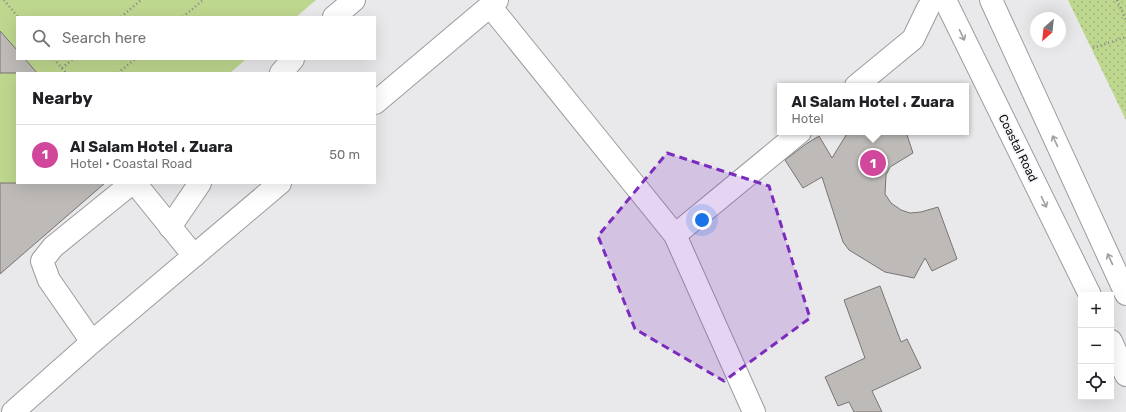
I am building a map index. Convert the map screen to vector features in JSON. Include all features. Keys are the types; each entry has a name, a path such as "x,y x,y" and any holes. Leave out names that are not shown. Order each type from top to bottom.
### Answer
{"main road":[{"path":"335,16 354,0"},
{"path":"991,0 1126,294"},
{"path":"376,102 493,3 674,235 754,412"},
{"path":"860,83 913,39 937,4"},
{"name":"Coastal Road","path":"937,4 1088,292"},
{"path":"282,72 292,60"},
{"path":"674,235 796,135"},
{"path":"92,342 49,280 42,261 54,247 132,184"},
{"path":"134,184 194,256"},
{"path":"170,227 199,184"},
{"path":"13,412 92,342 279,184"},
{"path":"1114,348 1126,375"}],"path":[{"path":"4,0 17,16"},
{"path":"123,16 141,0"},
{"path":"184,16 203,0"},
{"path":"1117,0 1126,20"},
{"path":"1093,48 1126,37"},
{"path":"55,60 65,72"},
{"path":"62,68 72,60"},
{"path":"119,72 134,60"}],"highlighted area":[{"path":"667,153 769,186 810,318 724,381 635,329 598,236"}],"green space":[{"path":"0,0 316,0 297,16 16,16 16,60 245,60 231,72 16,72 16,184 104,184 0,274"},
{"path":"1068,0 1126,0 1126,120"}],"building":[{"path":"0,31 16,49 16,60 26,60 36,72 0,73"},
{"path":"846,135 907,135 913,153 890,167 886,175 885,194 891,203 901,210 910,213 921,212 938,207 957,259 932,271 925,258 914,278 885,272 849,250 843,242 822,177 803,188 785,160 819,136 832,158"},
{"path":"0,183 104,184 0,274"},
{"path":"880,286 901,342 907,339 921,368 872,391 882,412 854,412 849,402 838,406 825,377 865,358 844,300"}],"place":[{"name":"Al Salam Hotel ، Zuara","path":"873,163"}]}
